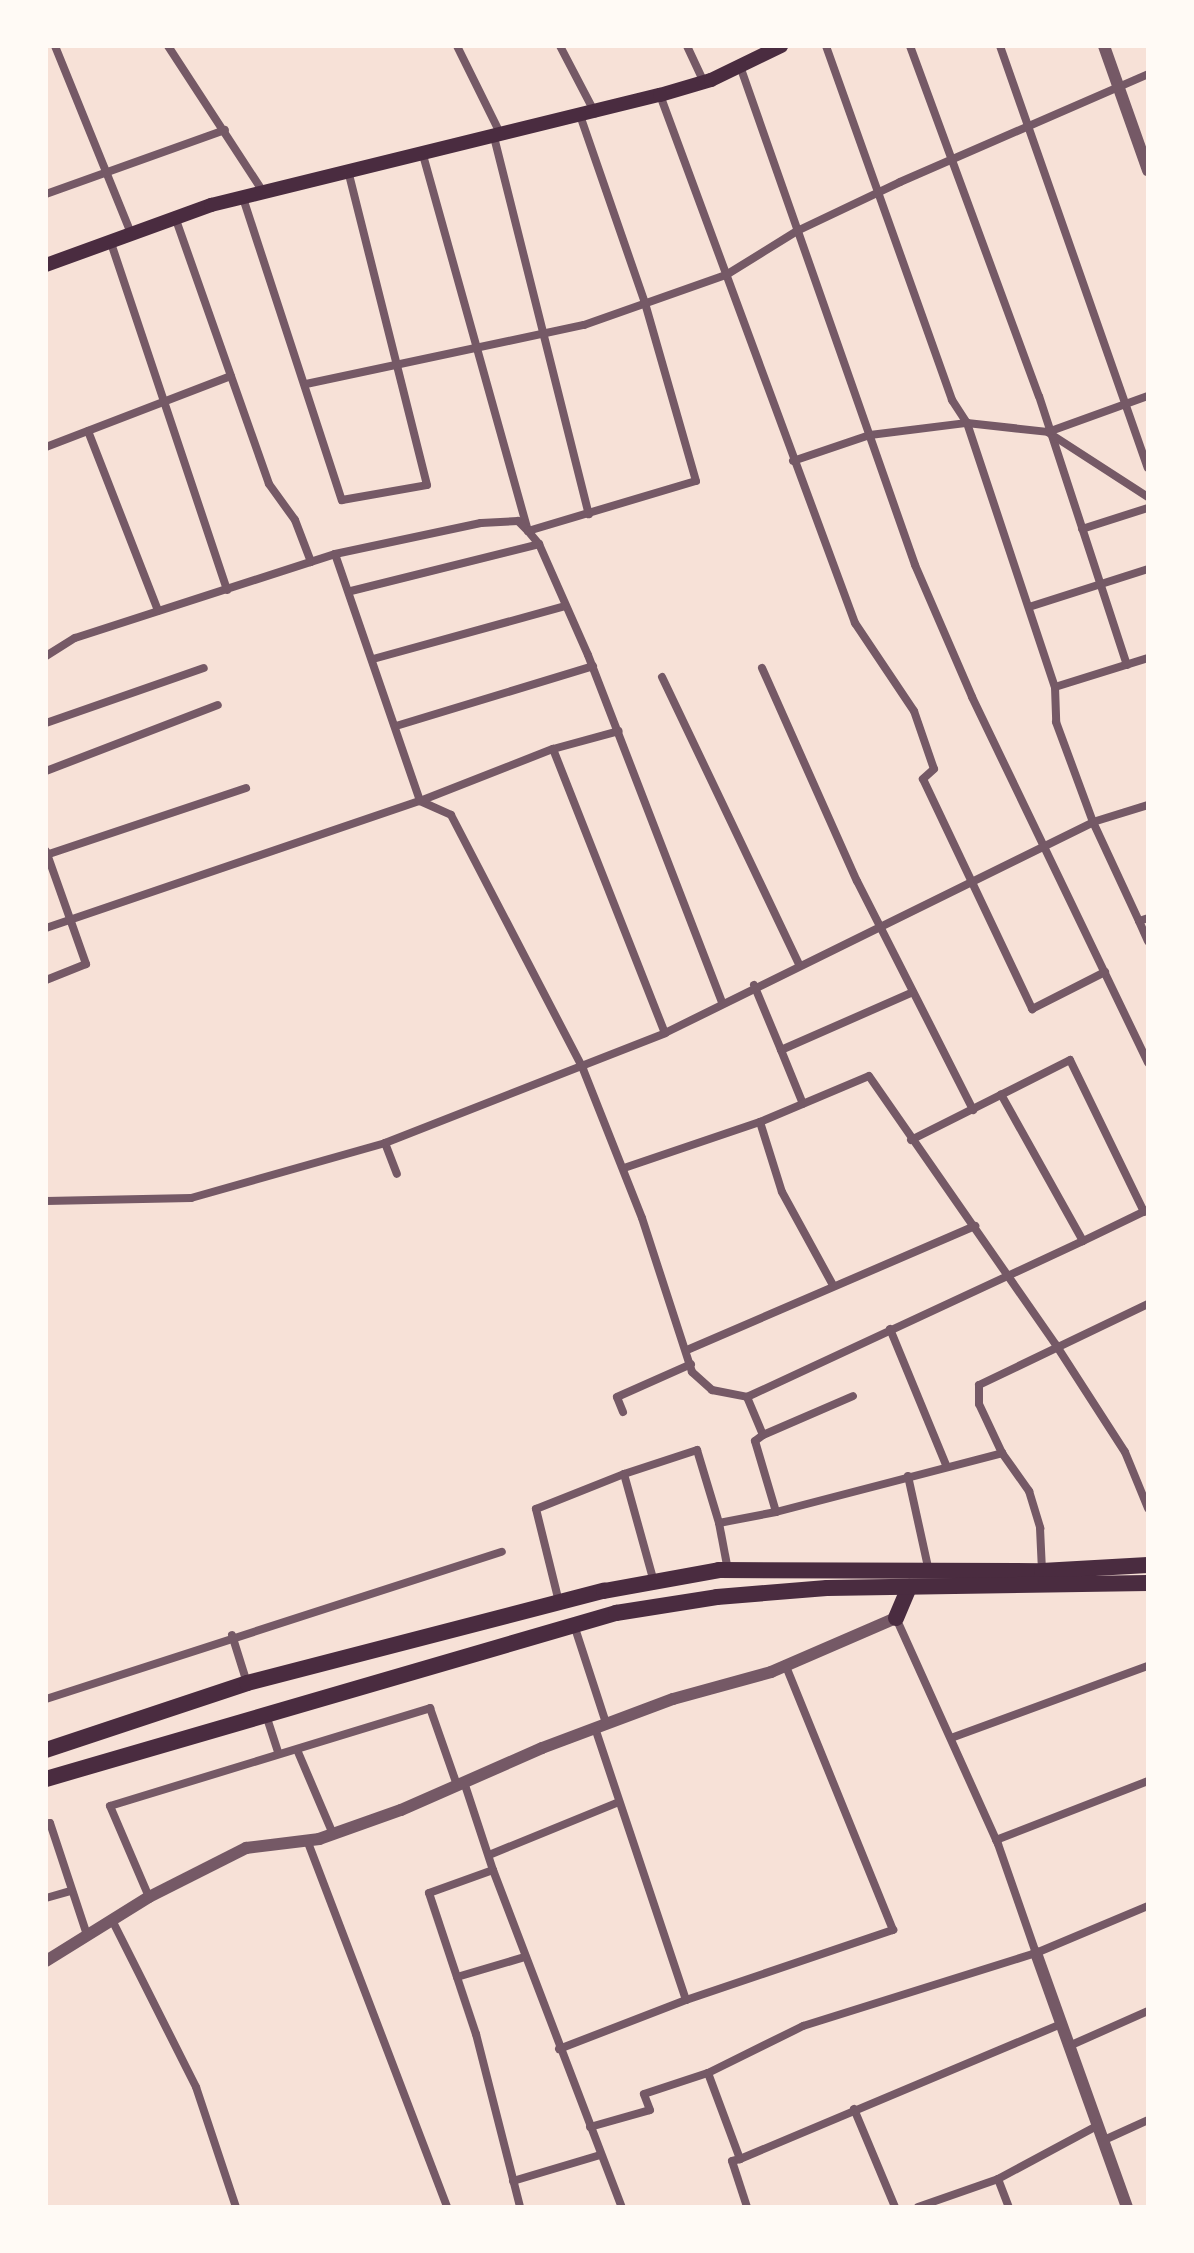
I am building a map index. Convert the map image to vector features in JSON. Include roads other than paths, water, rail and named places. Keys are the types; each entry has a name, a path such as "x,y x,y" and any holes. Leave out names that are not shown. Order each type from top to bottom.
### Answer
{"main road":[{"path":"46,265 175,217 263,192 588,116 704,82 781,46"},
{"path":"46,1750 247,1683 654,1582 728,1570 928,1567 1042,1571 1148,1565"},
{"path":"46,1779 265,1712 573,1624 717,1597 909,1587 1148,1583"},
{"path":"896,1618 909,1587"}],"street":[{"path":"55,46 131,233"},
{"path":"168,46 263,192"},
{"path":"457,46 498,136 589,514"},
{"path":"528,531 696,481 588,116 560,46"},
{"path":"687,46 704,82"},
{"path":"826,46 952,400 967,423 1055,687 1056,722 1093,822 1143,919 1148,941"},
{"path":"910,46 1048,432 1127,665"},
{"path":"1000,46 1146,453 1148,468"},
{"path":"1104,46 1148,170"},
{"path":"740,66 915,565 972,697 1148,1063"},
{"path":"306,384 544,334 726,275 797,231 950,159 1148,74"},
{"path":"660,95 855,623 914,711 934,769 923,779 1032,1009 1105,972"},
{"path":"46,194 225,130"},
{"path":"423,155 528,531"},
{"path":"243,198 342,500 427,485 394,364 348,171"},
{"path":"175,217 269,484 295,520 311,562"},
{"path":"110,239 227,590"},
{"path":"46,447 231,376"},
{"path":"793,461 870,435 967,423 1048,432 1148,396"},
{"path":"88,431 158,611"},
{"path":"1048,432 1148,497"},
{"path":"1082,529 1148,508"},
{"path":"46,656 75,638 335,554 481,523 518,521 539,544 593,666 722,1002"},
{"path":"351,591 539,544"},
{"path":"335,554 351,591 420,801 451,815 583,1069 624,1168 691,1364 712,1390 747,1397 1146,1211 1070,1060 911,1140"},
{"path":"1029,607 1148,569"},
{"path":"373,659 565,606"},
{"path":"1055,687 1148,658"},
{"path":"396,726 593,666"},
{"path":"46,723 204,668"},
{"path":"762,668 879,927 973,1110"},
{"path":"662,677 799,964"},
{"path":"46,771 218,705"},
{"path":"46,928 420,801 553,749 619,731"},
{"path":"553,749 665,1033"},
{"path":"46,980 86,964 46,853 246,788"},
{"path":"46,1201 191,1198 385,1143 583,1069 665,1033 754,985 1045,844 1093,822 1148,805"},
{"path":"754,985 803,1104"},
{"path":"781,1050 913,992"},
{"path":"624,1168 760,1122 869,1076 1056,1345 1125,1452 1148,1508"},
{"path":"1001,1094 1083,1241"},
{"path":"760,1122 782,1192 833,1285"},
{"path":"385,1143 397,1174"},
{"path":"687,1350 975,1226"},
{"path":"1042,1571 1040,1528 1029,1491 1002,1453 979,1404 979,1385 1056,1345 1148,1304"},
{"path":"890,1329 947,1467"},
{"path":"623,1412 617,1397 691,1364"},
{"path":"776,1512 755,1441 853,1396"},
{"path":"747,1397 763,1435"},
{"path":"560,1603 536,1509 624,1474 697,1450 719,1523 728,1570"},
{"path":"719,1523 776,1512 1002,1453"},
{"path":"624,1474 654,1582"},
{"path":"908,1476 928,1567"},
{"path":"46,1699 232,1635 502,1552"},
{"path":"46,1961 149,1897 246,1848 333,1834 601,1726 785,1664 896,1618 996,1840 1127,2207"},
{"path":"573,1624 619,1802 686,2000"},
{"path":"232,1635 247,1683"},
{"path":"559,2049 686,2000 893,1930 785,1664"},
{"path":"951,1738 1148,1666"},
{"path":"265,1712 280,1757 430,1708 622,2207"},
{"path":"149,1897 110,1806 278,1752"},
{"path":"298,1752 333,1834"},
{"path":"996,1840 1148,1781"},
{"path":"489,1855 619,1802"},
{"path":"46,1824 50,1823 87,1935"},
{"path":"307,1840 447,2207"},
{"path":"493,1870 429,1893 457,1977 520,2207"},
{"path":"46,1898 70,1891"},
{"path":"590,2127 650,2110 644,2094 708,2073 803,2026 1036,1953 1148,1906"},
{"path":"112,1920 196,2087 235,2207"},
{"path":"457,1977 525,1957"},
{"path":"1069,2046 1148,2011"},
{"path":"747,2207 732,2161 1061,2024"},
{"path":"708,2073 740,2159"},
{"path":"854,2109 895,2207"},
{"path":"1102,2141 1148,2120"},
{"path":"918,2207 998,2179 1097,2126"},
{"path":"513,2181 600,2155"},
{"path":"998,2179 1009,2207"}]}
